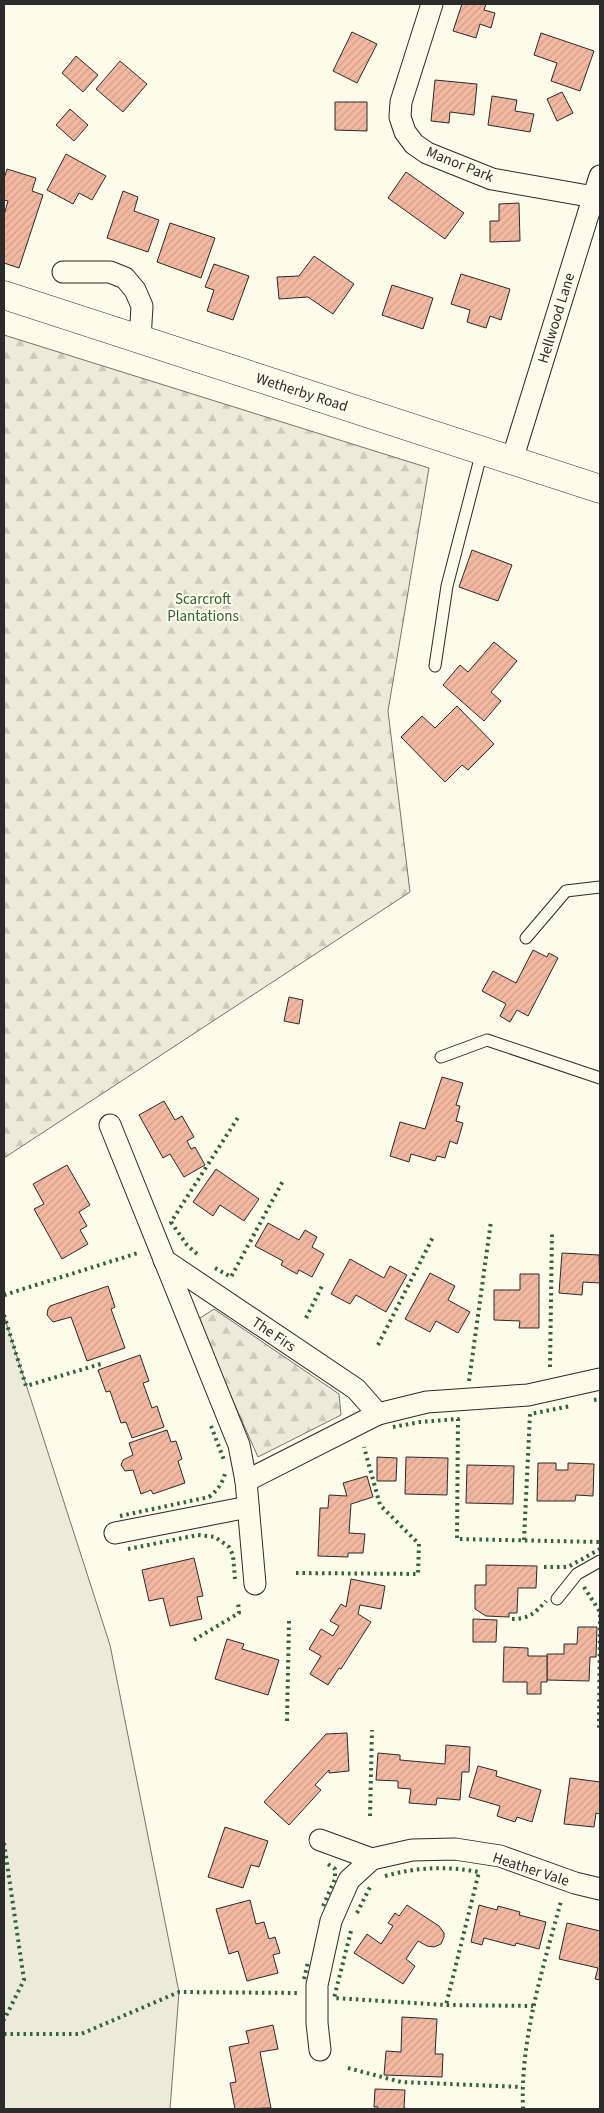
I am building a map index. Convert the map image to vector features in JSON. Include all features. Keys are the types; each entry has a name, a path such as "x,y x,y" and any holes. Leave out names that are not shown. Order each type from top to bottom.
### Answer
{"main road":[{"name":"Wetherby Road","path":"4,295 600,489"}],"street":[{"name":"Manor Park","path":"432,4 401,102 400,117 405,132 414,144 427,153 492,179 594,197"},
{"name":"Hellwood Lane","path":"512,460 600,176"},
{"path":"63,272 110,272 124,278 135,290 142,306 140,340"},
{"path":"110,1125 239,1445 246,1481 255,1584"},
{"name":"The Firs","path":"164,1260 356,1389 378,1414"},
{"path":"246,1481 378,1414 427,1402 528,1395 600,1379"},
{"path":"115,1533 248,1507"},
{"path":"320,1840 372,1859"},
{"name":"Heather Vale","path":"320,2050 317,2023 317,1985 331,1921 349,1880 372,1859 412,1850 455,1849 500,1856 575,1884 600,1889"}],"lane":[{"path":"435,666 447,586 482,451"},
{"path":"526,938 566,891 600,887"},
{"path":"441,1057 487,1040 600,1078"},
{"path":"557,1599 577,1574 600,1561"}],"green space":[{"name":"Scarcroft Plantations","path":"4,335 429,468 388,711 410,892 4,1158"},
{"path":"214,1309 339,1394 341,1415 258,1457 197,1320"},
{"path":"4,1316 110,1645 179,1992 170,2109 4,2109"}],"building":[{"path":"462,4 486,4 484,10 495,13 491,28 480,24 476,38 453,31"},
{"path":"352,32 377,44 357,83 333,71"},
{"path":"541,33 594,51 580,91 551,81 557,63 534,55"},
{"path":"76,56 98,75 83,92 62,73"},
{"path":"120,61 147,84 123,112 96,89"},
{"path":"435,80 477,84 474,115 450,112 449,123 431,121"},
{"path":"562,92 573,113 557,121 547,99"},
{"path":"492,96 517,100 515,111 534,114 530,132 488,125"},
{"path":"335,102 367,102 367,131 335,130"},
{"path":"70,109 88,125 74,141 56,125"},
{"path":"66,154 106,176 92,200 79,193 73,204 47,190"},
{"path":"7,169 36,178 32,191 43,195 19,268 4,263 4,215 8,201 4,200 4,179"},
{"path":"406,172 464,213 445,239 388,198"},
{"path":"123,191 138,197 134,211 159,220 148,252 107,238"},
{"path":"519,203 520,241 490,242 490,221 499,221 499,204"},
{"path":"170,223 215,238 201,278 157,262"},
{"path":"314,256 354,284 333,314 308,297 279,299 277,277 299,276"},
{"path":"214,264 249,276 233,320 207,311 214,290 205,287"},
{"path":"461,274 510,289 501,320 490,316 486,328 467,322 470,310 451,304"},
{"path":"392,285 433,298 423,329 382,315"},
{"path":"472,550 512,565 498,601 459,587"},
{"path":"494,642 517,661 491,692 501,701 484,721 443,685 460,665 468,672"},
{"path":"457,706 494,744 468,770 462,765 445,782 401,737 422,716 435,728"},
{"path":"533,950 547,957 549,953 558,958 528,1016 517,1010 510,1022 500,1016 506,1004 482,991 493,971 516,983"},
{"path":"289,997 303,1000 299,1024 284,1021"},
{"path":"442,1077 463,1083 456,1105 460,1106 456,1121 463,1123 457,1144 450,1141 445,1158 437,1156 435,1161 411,1154 409,1162 390,1156 400,1122 425,1129"},
{"path":"164,1101 175,1120 182,1116 194,1137 187,1141 191,1149 195,1147 205,1165 184,1177 170,1154 163,1158 139,1115"},
{"path":"67,1165 90,1205 79,1212 87,1226 80,1230 88,1244 62,1259 34,1209 44,1204 33,1184"},
{"path":"216,1169 259,1199 244,1221 220,1205 213,1216 193,1202"},
{"path":"268,1223 299,1240 305,1230 317,1237 312,1247 324,1254 312,1277 299,1270 297,1274 281,1265 283,1261 255,1246"},
{"path":"562,1253 599,1255 600,1283 583,1282 582,1295 559,1293"},
{"path":"350,1259 384,1278 390,1266 407,1275 386,1312 356,1295 350,1304 331,1294"},
{"path":"430,1273 455,1286 448,1300 470,1312 458,1333 436,1321 430,1332 405,1319"},
{"path":"520,1274 539,1274 539,1328 519,1328 520,1321 494,1320 494,1290 520,1290"},
{"path":"108,1286 115,1307 111,1309 125,1348 87,1361 71,1317 53,1322 47,1315 48,1309 50,1306"},
{"path":"140,1355 149,1381 143,1383 152,1408 157,1406 164,1427 132,1438 126,1422 121,1423 110,1391 106,1392 98,1370"},
{"path":"167,1430 171,1442 176,1441 182,1459 178,1461 185,1483 153,1494 151,1490 141,1494 133,1470 125,1471 121,1465 123,1460 133,1455 129,1443"},
{"path":"377,1457 397,1458 396,1481 377,1481"},
{"path":"406,1457 448,1458 447,1495 405,1494"},
{"path":"538,1463 556,1463 556,1470 568,1470 568,1463 594,1464 593,1496 576,1495 575,1501 537,1501"},
{"path":"467,1465 514,1466 513,1504 466,1503"},
{"path":"367,1476 373,1497 351,1504 349,1533 365,1534 363,1553 348,1553 348,1557 318,1556 320,1508 328,1508 329,1495 347,1496 343,1483"},
{"path":"194,1558 203,1596 197,1597 202,1619 170,1626 163,1598 149,1601 142,1570"},
{"path":"486,1565 537,1566 536,1588 518,1588 517,1613 509,1613 509,1617 486,1616 475,1609 475,1585 486,1585"},
{"path":"351,1579 385,1586 381,1609 360,1605 358,1614 371,1622 341,1669 339,1668 328,1685 310,1674 321,1656 309,1649 321,1629 333,1636 339,1626 330,1621 341,1604 346,1607"},
{"path":"473,1619 497,1620 496,1642 473,1642"},
{"path":"578,1627 597,1627 596,1657 590,1657 589,1681 547,1680 547,1654 564,1654 564,1644 577,1644"},
{"path":"227,1639 244,1644 242,1649 279,1660 268,1695 215,1679"},
{"path":"504,1647 528,1648 528,1656 547,1656 547,1682 541,1682 541,1694 527,1694 527,1682 503,1682"},
{"path":"347,1733 349,1771 329,1773 329,1770 315,1785 321,1790 289,1825 264,1802 326,1734"},
{"path":"446,1745 470,1747 469,1772 462,1772 460,1800 437,1798 436,1805 409,1803 411,1789 398,1788 398,1781 376,1780 378,1753 400,1755 400,1760 445,1764"},
{"path":"478,1766 497,1771 496,1776 541,1790 532,1822 517,1817 515,1822 497,1816 500,1806 469,1797"},
{"path":"570,1778 600,1782 600,1814 596,1813 594,1827 564,1824"},
{"path":"225,1827 268,1841 259,1867 251,1865 243,1888 208,1877"},
{"path":"250,1900 256,1924 264,1922 269,1939 275,1937 280,1953 273,1955 278,1973 247,1981 238,1951 229,1954 216,1909"},
{"path":"407,1905 439,1926 444,1933 444,1937 441,1944 434,1947 427,1946 418,1941 406,1959 415,1966 403,1984 354,1953 367,1934 381,1944 393,1926 388,1923 395,1913 399,1916"},
{"path":"479,1905 497,1910 498,1906 520,1912 519,1915 546,1922 539,1949 516,1943 515,1946 484,1938 482,1945 471,1942"},
{"path":"567,1923 600,1931 600,1980 595,1979 598,1968 559,1959"},
{"path":"402,2017 437,2019 435,2054 443,2054 442,2077 384,2075 386,2051 401,2052"},
{"path":"273,2025 278,2049 260,2052 271,2108 235,2109 230,2083 236,2082 229,2047 249,2043 246,2031"},
{"path":"375,2089 405,2090 404,2108 410,2109 378,2109 378,2107 374,2107"}],"hedge":[{"path":"197,1254 187,1245 171,1222 239,1116"},
{"path":"215,1268 231,1277 284,1179"},
{"path":"469,1381 491,1221"},
{"path":"550,1367 552,1232"},
{"path":"378,1345 433,1237"},
{"path":"4,1295 138,1253"},
{"path":"306,1318 322,1286"},
{"path":"4,1315 26,1386 104,1363"},
{"path":"594,1400 600,1399"},
{"path":"524,1540 530,1414 571,1406"},
{"path":"393,1427 420,1422 458,1419 457,1539 600,1542"},
{"path":"211,1426 224,1460"},
{"path":"296,1573 418,1574 419,1544 380,1505 364,1447"},
{"path":"120,1516 209,1497 220,1485 226,1470"},
{"path":"128,1549 198,1535 215,1537 229,1547 233,1555 235,1579"},
{"path":"544,1567 568,1567 600,1549"},
{"path":"584,1587 600,1612 599,1730"},
{"path":"194,1640 239,1613 238,1601"},
{"path":"512,1619 523,1618 531,1614 546,1601"},
{"path":"287,1721 289,1620"},
{"path":"370,1816 372,1730"},
{"path":"4,1843 24,1980 4,2020"},
{"path":"323,1906 335,1879 335,1869 325,1862"},
{"path":"385,1876 432,1868 479,1872 446,2005"},
{"path":"357,1913 370,1887"},
{"path":"523,2109 525,2056 529,2030 540,1978 561,1901"},
{"path":"351,1931 334,1998 446,2005 533,2006"},
{"path":"304,1979 308,1962"},
{"path":"4,2034 81,2034 179,1992 300,1993"},
{"path":"348,2068 401,2082 522,2087"}]}
